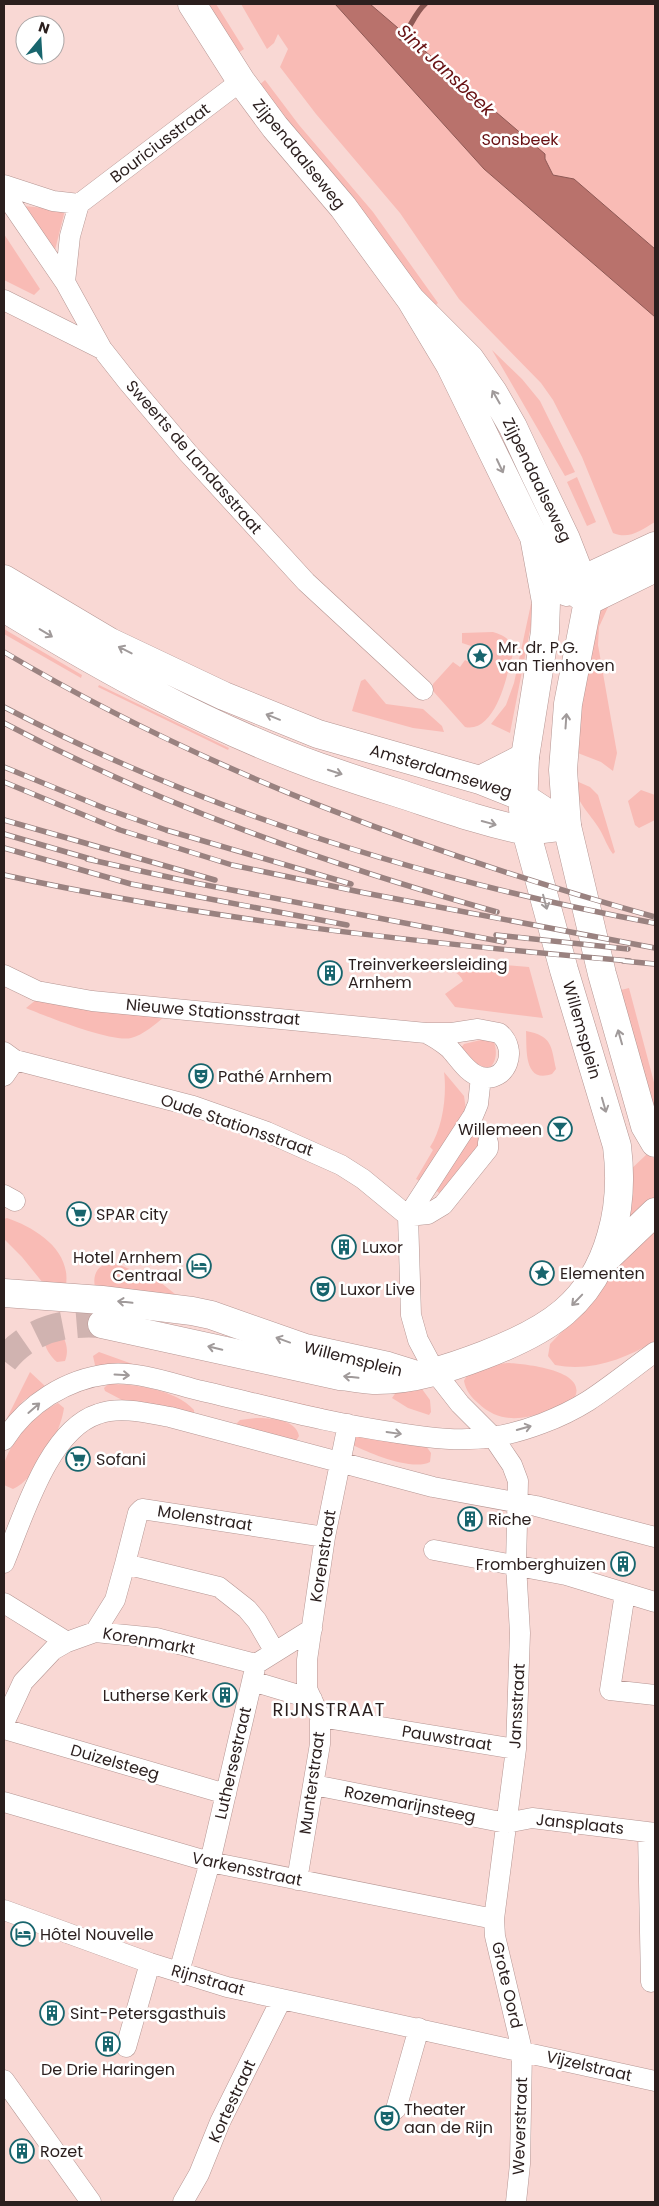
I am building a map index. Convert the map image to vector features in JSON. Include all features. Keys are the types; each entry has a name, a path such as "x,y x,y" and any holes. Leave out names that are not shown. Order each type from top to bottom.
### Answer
{"main road":[{"name":"Zijpendaalseweg","path":"192,4 240,81 275,128 372,245 411,300 453,372 534,538 576,591"},
{"name":"Zijpendaalseweg","path":"411,300 479,369 513,428 571,550 576,591 545,632"},
{"name":"Zijpendaalseweg","path":"526,831 523,797 524,757 545,632 546,602 534,538"},
{"path":"576,591 620,563 655,546"},
{"path":"571,550 592,561 620,563"},
{"path":"576,591 655,568"},
{"name":"Amsterdamseweg","path":"4,579 110,642 231,700 318,734 480,780 523,797 567,826"},
{"path":"576,591 563,770 567,826 602,974 645,1126 655,1143"},
{"name":"Amsterdamseweg","path":"4,608 136,684 204,718 318,767 493,824 526,831 567,826"},
{"path":"480,780 524,757"},
{"name":"Willemsplein","path":"102,1324 340,1376 376,1380 426,1374 494,1351 564,1313 589,1286 604,1260 616,1221 620,1196 620,1169 617,1146 564,970 526,831"},
{"name":"Willemsplein","path":"604,1260 653,1215"},
{"name":"Willemsplein","path":"4,1293 102,1300 192,1311 211,1315 305,1348 426,1374"}],"street":[{"name":"Bouriciusstraat","path":"79,204 240,81"},
{"path":"4,185 53,201 79,204 70,236 65,282"},
{"name":"Sweerts de Landasstraat","path":"4,193 65,282 102,349 188,453 306,582 423,690"},
{"path":"4,300 102,349"},
{"name":"Nieuwe Stationsstraat","path":"10,978 37,991 92,1001 426,1033 478,1030 499,1032 509,1045 510,1050 507,1063 495,1075 480,1077 470,1071 439,1040 426,1033"},
{"name":"Oude Stationsstraat","path":"8,1063 193,1106 267,1132 341,1165 364,1179 408,1216"},
{"path":"408,1216 476,1118 480,1077"},
{"path":"408,1216 428,1214 443,1205 488,1149 488,1142"},
{"name":"Willemsplein","path":"408,1216 411,1315 426,1374 493,1437 516,1473 518,1498"},
{"path":"4,1440 23,1417 44,1398 70,1384 110,1374 125,1374 348,1424 441,1439 493,1437 530,1427 587,1402 655,1352"},
{"path":"4,1563 45,1469 58,1445 68,1432 81,1422 98,1414 115,1411 153,1414 433,1488 518,1498 655,1537"},
{"name":"Korenstraat","path":"313,1702 307,1660 325,1537 348,1424"},
{"name":"Jansstraat","path":"494,1919 516,1749 520,1633 516,1565 518,1498"},
{"name":"Molenstraat","path":"125,1564 138,1513 142,1509 325,1537"},
{"path":"434,1550 566,1575 655,1602"},
{"path":"125,1564 220,1587 247,1609 257,1621 275,1652"},
{"name":"Korenmarkt","path":"125,1564 115,1600 96,1632 156,1638 254,1672 313,1702"},
{"path":"625,1593 610,1690 655,1695"},
{"path":"4,1603 67,1642"},
{"path":"254,1672 275,1652 312,1629"},
{"path":"4,1723 23,1682 53,1650 67,1642 96,1632"},
{"name":"Luthersestraat","path":"179,1972 210,1862 254,1672"},
{"name":"Pauwstraat","path":"313,1702 516,1749"},
{"name":"Munterstraat","path":"297,1880 320,1744 313,1702"},
{"name":"Duizelsteeg","path":"4,1729 226,1794"},
{"name":"Rozemarijnsteeg","path":"314,1785 506,1824"},
{"name":"Varkensstraat","path":"4,1802 210,1862 494,1919"},
{"name":"Jansplaats","path":"506,1824 532,1818 651,1832"},
{"path":"651,1832 651,1982"},
{"name":"Rijnstraat","path":"4,1910 150,1963 227,1987 522,2050"},
{"name":"Grote Oord","path":"494,1919 495,1936 522,2050"},
{"path":"126,2047 150,1963"},
{"name":"Kortestraat","path":"183,2202 199,2174 220,2122 281,2000"},
{"path":"396,2108 419,2028"},
{"name":"Vijzelstraat","path":"522,2050 655,2081"},
{"name":"Weverstraat","path":"516,2202 520,2164 522,2050"},
{"path":"4,2080 91,2202"}],"green space":[{"path":"203,4 216,4 244,49 235,55"},
{"name":"Sonsbeek","path":"241,4 655,4 655,522 630,535 613,533 582,457 553,400 541,383 459,299 400,213 316,114 280,67 288,49 278,34 274,43 267,49"},
{"path":"265,80 299,125 373,212 438,303 436,305 427,302 257,87"},
{"path":"24,206 65,210 55,250"},
{"path":"4,234 40,289 34,295 4,280"},
{"path":"492,350 522,379 540,401 575,472 565,476"},
{"path":"577,477 596,522 587,526 567,482"},
{"path":"531,604 534,605 532,620 510,733 491,724 506,705 514,683"},
{"path":"609,605 599,627 598,645 617,753 613,771 601,762 570,750 599,614 602,609"},
{"path":"4,629 82,675 81,678 4,634"},
{"path":"493,632 505,637 510,642 513,648 513,655 500,696 490,716 483,723 474,727 465,727 433,691 433,684 453,662 460,667 465,660 469,662 473,657 468,654 471,646 462,643 462,633"},
{"path":"365,679 386,704 423,709 442,726 444,732 413,728 352,711 361,681"},
{"path":"99,685 229,748 228,750 98,687"},
{"path":"574,780 590,787 598,795 615,852 613,854 600,830 580,801"},
{"path":"641,790 655,795 655,820 639,828 635,825 628,801"},
{"path":"440,964 485,971 495,964 529,967 543,1018 455,1007 445,994 463,981 457,973 440,968"},
{"path":"629,988 655,1086 655,1113 621,990"},
{"path":"37,999 167,1015 141,1034 131,1038 110,1037 79,1028 26,1008"},
{"path":"526,1031 541,1036 549,1043 556,1069 552,1074 543,1076 536,1074 531,1069 528,1063"},
{"path":"485,1039 494,1042 496,1049 494,1063 489,1068 473,1061 461,1048 464,1044"},
{"path":"444,1072 464,1096 466,1110 420,1181 416,1179 433,1150 430,1147 441,1121 445,1090"},
{"path":"475,1125 485,1146 442,1193 439,1193 436,1190"},
{"path":"647,1154 655,1159 655,1197 630,1219 629,1171"},
{"path":"7,1218 40,1234 57,1251 63,1261 66,1272 66,1285 43,1283 22,1257 4,1239 4,1219"},
{"path":"655,1228 655,1341 620,1358 595,1365 568,1367 555,1365 548,1356 550,1344 600,1292 617,1266"},
{"path":"113,1262 160,1282 180,1298 95,1287 96,1273 100,1267"},
{"path":"54,1327 66,1342 67,1352 65,1361 57,1362 45,1344 45,1334"},
{"path":"99,1352 138,1366 359,1417 99,1368 95,1365 93,1356"},
{"path":"508,1363 541,1367 565,1375 573,1381 576,1389 574,1399 550,1410 526,1417 501,1417 489,1412 471,1396 464,1381 471,1372 477,1369"},
{"path":"30,1372 45,1386 23,1401 4,1424"},
{"path":"108,1384 154,1389 186,1403 194,1410 194,1413 124,1401 105,1391 104,1388"},
{"path":"422,1389 430,1400 431,1412 429,1415 408,1408 392,1398 397,1391"},
{"path":"58,1403 64,1408 62,1418 53,1442 46,1454 22,1484 13,1489 4,1485 4,1464 19,1435 42,1413"},
{"path":"256,1418 275,1419 288,1423 297,1430 299,1436 296,1441 235,1425 240,1420"},
{"path":"357,1436 426,1446 431,1453 430,1462 422,1464 402,1463 381,1457 353,1445 352,1439"}],"water":[{"name":"Sint Jansbeek","path":"335,4 370,4 545,154 545,159 553,175 574,179 655,249 655,317 484,169"}],"waterway":[{"name":"Sint Jansbeek","path":"401,38 425,4"}],"tunnel":[{"path":"4,1361 24,1342 48,1330 74,1324 102,1324"}],"railway":[{"path":"4,652 81,695 159,735 239,772 320,806 486,866 655,917"},
{"path":"4,707 81,745 160,780 240,811 321,839 403,864 486,886 654,923"},
{"path":"4,723 123,781 246,831 370,874 497,912"},
{"path":"4,767 104,808 166,830 351,884"},
{"path":"4,782 120,830 232,865 365,893 655,948"},
{"path":"4,820 215,880"},
{"path":"4,834 94,860"},
{"path":"4,848 131,884 347,925"},
{"path":"87,859 195,883 504,942"},
{"path":"4,875 159,905 315,928 394,938 630,961"},
{"path":"496,935 628,949"},
{"path":"623,961 655,964"}],"place":[{"name":"Mr. dr. P.G. van Tienhoven","path":"480,656"},
{"name":"Treinverkeersleiding Arnhem","path":"330,973"},
{"name":"Pathé Arnhem","path":"201,1076"},
{"name":"Willemeen","path":"560,1129"},
{"name":"SPAR city","path":"79,1214"},
{"name":"Luxor","path":"344,1247"},
{"name":"Hotel Arnhem Centraal","path":"199,1266"},
{"name":"Elementen","path":"542,1273"},
{"name":"Luxor Live","path":"323,1289"},
{"name":"Sofani","path":"78,1459"},
{"name":"Riche","path":"470,1519"},
{"name":"Fromberghuizen","path":"623,1564"},
{"name":"Lutherse Kerk","path":"225,1695"},
{"name":"Hôtel Nouvelle","path":"23,1934"},
{"name":"Sint-Petersgasthuis","path":"52,2013"},
{"name":"De Drie Haringen","path":"108,2044"},
{"name":"Theater aan de Rijn","path":"387,2118"},
{"name":"Rozet","path":"22,2151"}],"district":[{"name":"RIJNSTRAAT","path":"329,1709"}]}
